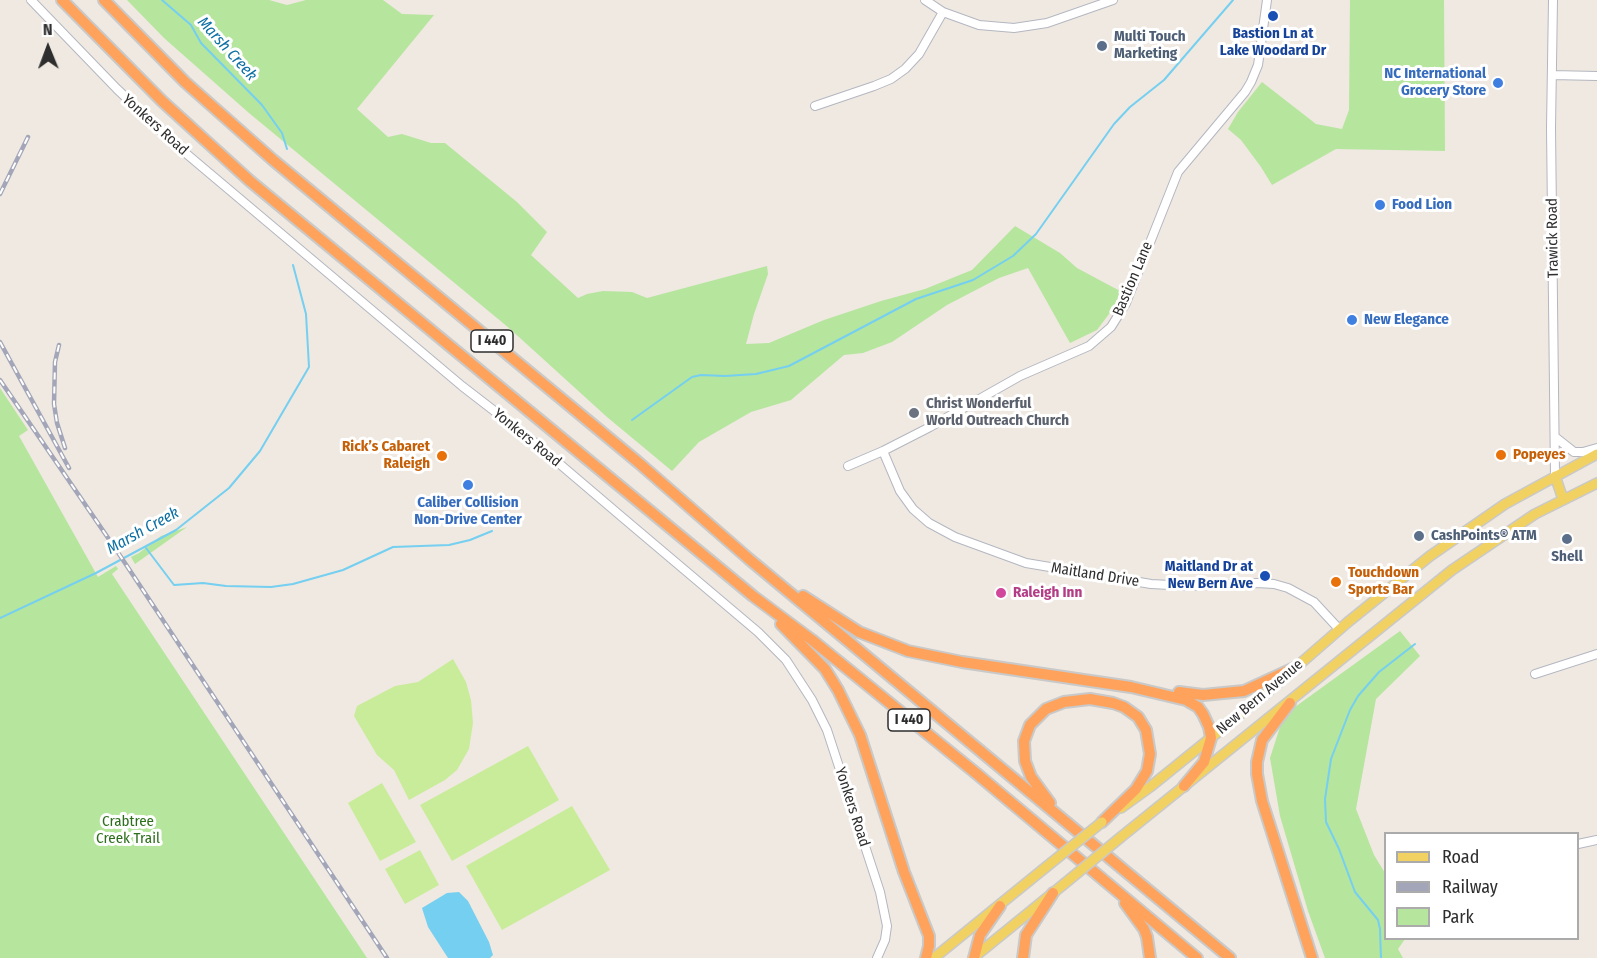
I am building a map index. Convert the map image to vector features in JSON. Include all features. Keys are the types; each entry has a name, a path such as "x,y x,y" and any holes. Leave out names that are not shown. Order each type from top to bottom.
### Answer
{"highway":[{"name":"I 440","path":"62,0 154,94 250,181 1197,958"},
{"name":"I 440","path":"104,0 176,73 253,143 1230,958"},
{"path":"778,583 805,597 859,632 908,651 962,662 1131,687 1203,695 1228,694 1258,686 1294,668"},
{"path":"753,596 825,669 860,735 911,892 927,930 930,942 926,958"},
{"path":"1131,687 1180,697 1194,704 1207,720 1211,738 1204,762 1184,786"},
{"path":"1067,824 1031,777 1023,748 1030,726 1040,713 1054,704 1077,699 1103,700 1124,707 1138,717 1150,744 1149,763 1144,777 1128,798 1102,822"},
{"path":"1290,703 1262,740 1257,774 1262,801 1312,958"},
{"path":"1114,889 1144,929 1148,937 1150,958"},
{"path":"1023,958 1026,935 1053,893"},
{"path":"974,958 980,935 1000,906"}],"main road":[{"name":"New Bern Avenue","path":"934,958 1102,822 1211,738 1409,572 1505,504 1597,454"},
{"path":"1555,476 1563,499"},
{"name":"New Bern Avenue","path":"974,958 1452,570 1535,514 1597,483"}],"street":[{"name":"Yonkers Road","path":"31,0 117,89 176,144 444,371 528,437 758,632 786,660 812,700 827,730 880,892 887,926 885,939 876,958"},
{"path":"925,0 943,12 979,25 1014,28 1047,23 1113,0"},
{"name":"Bastion Lane","path":"848,466 930,427 1004,384 1089,346 1111,327 1126,303 1178,172 1251,82 1258,65 1267,0"},
{"name":"Trawick Road","path":"1553,0 1551,129 1555,476"},
{"path":"815,106 874,87 905,69 919,54 943,12"},
{"path":"1552,75 1597,76"},
{"path":"1555,437 1574,452 1597,448"},
{"name":"Maitland Drive","path":"883,451 900,491 913,509 929,523 955,537 1026,563 1151,584 1189,586 1274,584 1288,588 1314,602 1339,629"},
{"path":"1535,674 1597,654"},
{"path":"1579,844 1597,840"}],"green space":[{"path":"127,0 269,0 287,5 306,0 383,0 402,14 434,15 357,109 388,137 402,134 431,143 445,143 517,202 547,232 531,255 578,298 603,291 632,292 647,298 767,266 768,274 746,344 769,343 824,320 925,289 972,270 1015,226 1060,253 1077,268 1120,291 1115,306 1097,330 1070,343 1028,268 999,278 947,305 892,342 863,353 844,355 791,400 751,412 699,442 672,471 607,417 509,328 249,113 164,38"},
{"path":"1350,0 1444,0 1445,151 1336,149 1272,185 1241,140 1228,129 1238,112 1262,82 1316,124 1342,129 1349,110"},
{"name":"Crabtree Creek Trail","path":"0,388 28,430 19,436 98,577 116,566 118,569 112,574 367,958 0,958"},
{"path":"187,527 135,564 131,557 161,536"},
{"path":"1400,631 1420,656 1376,699 1356,809 1374,855 1384,871 1384,940 1404,940 1398,949 1403,958 1325,958 1308,911 1280,816 1270,758 1280,727 1295,707"},
{"path":"453,659 466,682 471,700 473,723 469,749 457,770 445,780 409,800 394,770 377,755 354,716 357,706 395,686 418,682"},
{"path":"528,746 559,800 452,861 420,805"},
{"path":"382,783 416,842 380,861 348,803"},
{"path":"572,806 610,870 502,930 466,866"},
{"path":"420,850 439,885 405,904 385,869"}],"water":[{"path":"459,892 468,901 489,942 493,955 490,958 448,958 428,927 422,908 447,893"}],"waterway":[{"name":"Marsh Creek","path":"162,0 191,25 201,43 262,105 282,133 287,149"},
{"path":"632,420 692,377 756,374 789,366 916,299 973,280 1013,256 1036,234 1114,124 1130,107 1164,80 1233,0"},
{"name":"Marsh Creek","path":"0,618 96,573 176,530 229,488 260,451 309,367 306,314 293,265"},
{"path":"146,548 174,585 203,583 271,587 293,584 343,570 393,547 449,545 492,531"},
{"path":"1381,958 1378,920 1355,892 1326,822 1325,799 1331,759 1350,710 1358,696 1379,672 1415,644"}],"railway":[{"path":"0,194 28,137"},
{"path":"0,342 69,468"},
{"path":"59,345 55,362 54,404 65,448"},
{"path":"0,380 117,551 387,958"}],"place":[{"name":"Bastion Ln at Lake Woodard Dr","path":"1273,16"},
{"name":"Multi Touch Marketing","path":"1102,46"},
{"name":"NC International Grocery Store","path":"1498,83"},
{"name":"Food Lion","path":"1380,205"},
{"name":"New Elegance","path":"1352,320"},
{"name":"Christ Wonderful World Outreach Church","path":"914,413"},
{"name":"Popeyes","path":"1501,455"},
{"name":"Rick’s Cabaret Raleigh","path":"442,456"},
{"name":"Caliber Collision Non-Drive Center","path":"468,485"},
{"name":"CashPoints® ATM","path":"1419,536"},
{"name":"Shell","path":"1567,539"},
{"name":"Maitland Dr at New Bern Ave","path":"1265,576"},
{"name":"Touchdown Sports Bar","path":"1336,582"},
{"name":"Raleigh Inn","path":"1001,593"}]}
